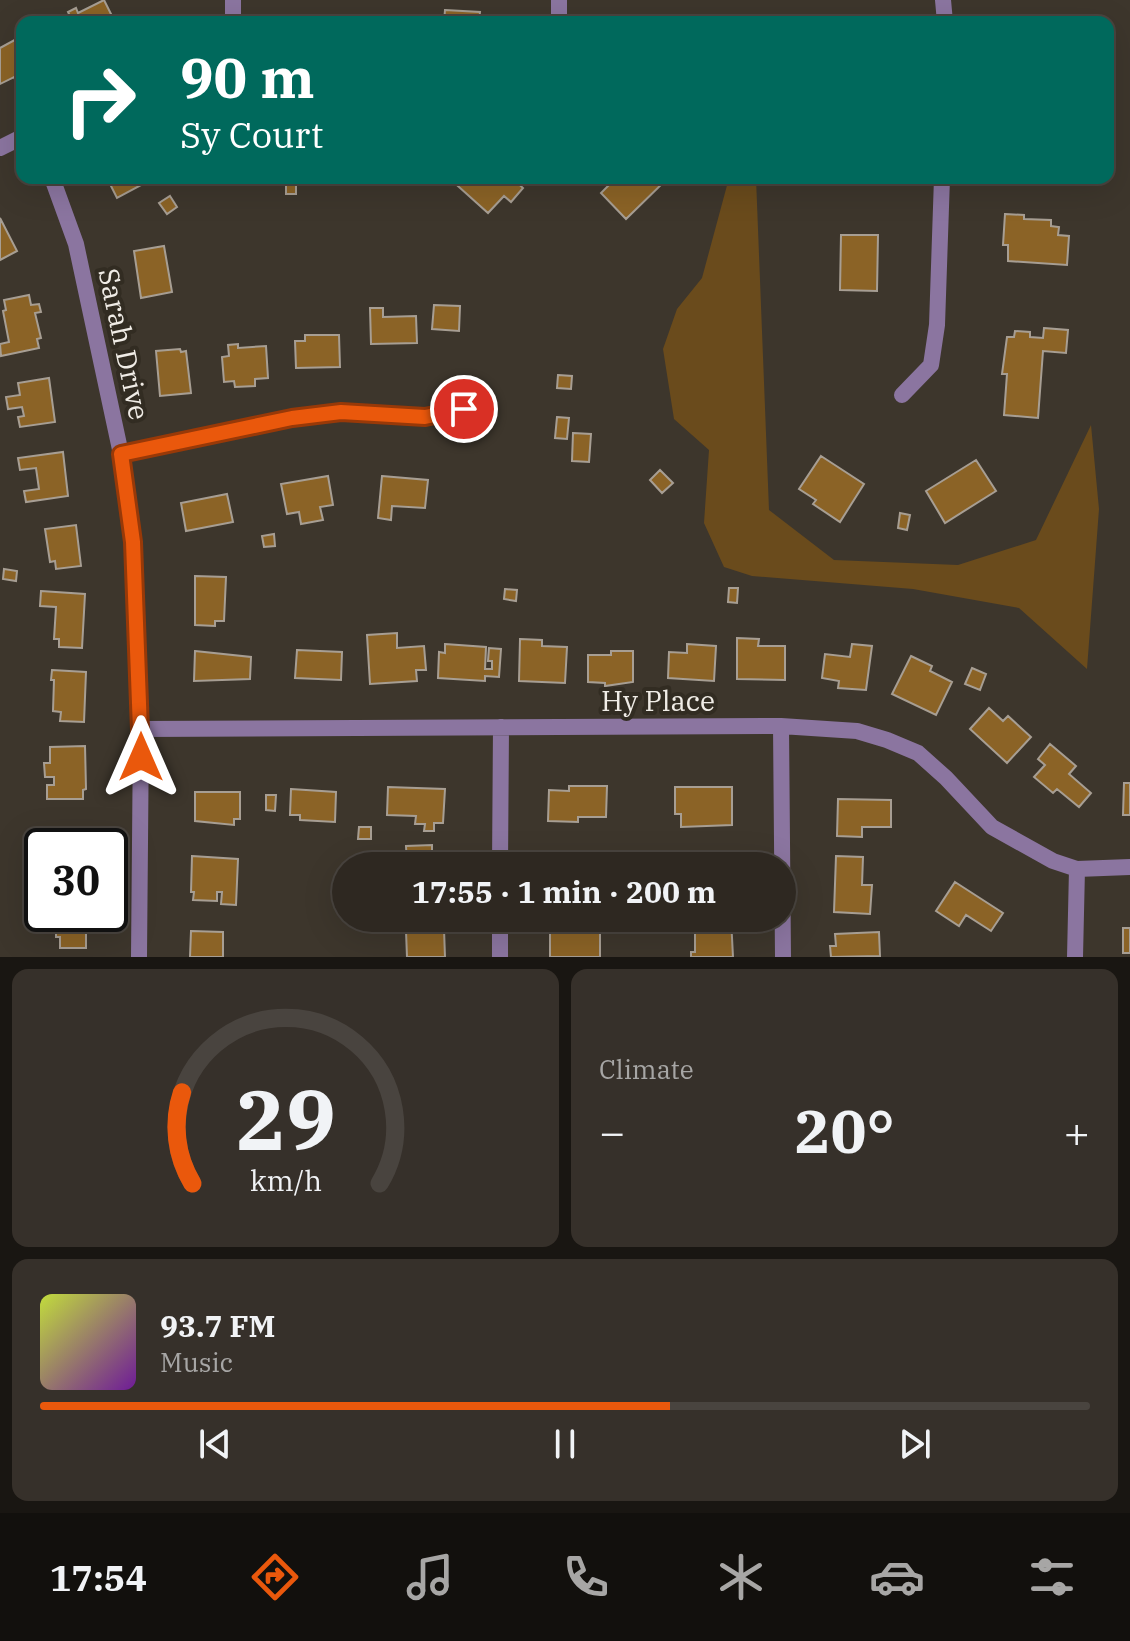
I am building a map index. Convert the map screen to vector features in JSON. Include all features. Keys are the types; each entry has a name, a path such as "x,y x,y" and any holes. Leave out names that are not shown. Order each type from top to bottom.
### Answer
{"street":[{"name":"Sarah Drive","path":"54,184 76,244 121,454 133,542 141,729 139,957"},
{"path":"902,395 931,365 937,325 942,184"},
{"path":"121,454 329,413 425,417 464,409"},
{"path":"781,726 783,957"},
{"name":"Hy Place","path":"141,729 781,726 857,731 918,753 992,827 1053,861 1077,869 1130,867"},
{"path":"500,852 501,727"},
{"path":"1075,957 1077,869"},
{"path":"500,932 500,957"}],"shaded area":[{"path":"727,184 756,184 769,510 834,560 958,565 1036,540 1091,425 1099,509 1087,669 1019,608 913,589 752,576 724,567 704,523 709,450 674,419 663,349 677,309 702,278"}],"building":[{"path":"104,0 112,16 70,16 68,12 76,8 78,13"},
{"path":"445,10 480,12 480,16 444,16"},
{"path":"16,39 16,82 14,77 0,84 0,48"},
{"path":"110,184 143,184 117,198"},
{"path":"286,184 296,184 296,194 286,194"},
{"path":"456,184 519,184 523,188 511,202 504,196 488,213"},
{"path":"610,184 662,184 626,219 601,193"},
{"path":"170,196 177,207 167,214 159,203"},
{"path":"1005,214 1024,215 1024,219 1051,220 1051,226 1059,227 1058,235 1069,236 1067,265 1008,261 1008,245 1003,245"},
{"path":"0,218 17,251 0,260"},
{"path":"841,235 878,235 877,291 840,290"},
{"path":"164,246 172,292 141,298 134,251"},
{"path":"29,295 31,305 39,304 41,312 35,313 41,338 37,339 39,348 1,356 0,344 9,342 4,300"},
{"path":"434,305 460,306 459,331 432,329"},
{"path":"370,308 383,308 383,317 416,316 417,343 371,344"},
{"path":"1044,328 1068,330 1066,353 1043,351 1038,418 1004,415 1007,374 1002,374 1007,337 1014,337 1015,331 1030,332 1030,337 1043,338"},
{"path":"305,335 339,335 340,367 296,368 295,341 305,341"},
{"path":"238,344 238,348 266,346 268,378 255,379 255,386 235,387 234,381 224,382 222,357 229,356 228,345"},
{"path":"180,349 181,352 186,351 191,393 160,396 156,351"},
{"path":"558,375 572,376 571,389 557,388"},
{"path":"49,378 55,422 20,427 18,417 24,416 22,407 8,409 6,397 20,395 18,383"},
{"path":"557,417 569,418 567,439 555,438"},
{"path":"573,433 591,434 589,462 572,461"},
{"path":"63,452 68,496 26,502 24,491 39,489 36,468 20,470 18,458"},
{"path":"821,456 864,484 840,522 813,504 816,500 799,489"},
{"path":"976,460 996,491 945,523 926,491"},
{"path":"660,470 673,483 662,493 650,480"},
{"path":"328,476 333,505 320,507 323,520 301,524 299,512 287,514 281,484"},
{"path":"382,476 428,480 425,508 392,506 391,520 378,518"},
{"path":"227,494 233,522 186,531 181,503"},
{"path":"900,513 910,515 907,530 898,528"},
{"path":"76,525 81,566 56,569 55,561 50,562 45,529"},
{"path":"274,534 275,546 264,547 262,536"},
{"path":"4,569 17,571 16,581 3,579"},
{"path":"195,576 226,577 224,621 215,621 215,626 195,625"},
{"path":"729,588 738,588 737,603 728,602"},
{"path":"505,589 517,590 516,601 504,599"},
{"path":"41,591 85,594 82,648 59,647 59,639 54,639 56,607 40,606"},
{"path":"397,633 397,648 424,646 426,670 416,670 417,681 370,684 367,635"},
{"path":"737,638 759,639 758,646 785,646 785,680 737,679"},
{"path":"520,639 542,640 542,646 567,647 565,683 519,681"},
{"path":"445,644 486,647 485,669 492,669 492,661 488,661 489,648 501,649 499,677 485,676 485,681 438,678 439,652 445,653"},
{"path":"687,644 716,646 714,681 668,678 669,652 687,653"},
{"path":"852,644 872,646 866,690 838,688 839,681 822,678 825,654 850,657"},
{"path":"297,650 342,652 341,680 295,678"},
{"path":"195,651 251,657 250,679 194,681"},
{"path":"611,651 633,651 633,682 605,686 605,683 588,682 588,655 611,655"},
{"path":"911,656 932,666 930,671 952,682 936,715 892,694"},
{"path":"972,668 986,674 980,690 965,684"},
{"path":"52,670 86,672 84,722 60,721 61,712 53,711"},
{"path":"989,708 1003,721 1008,716 1031,737 1007,763 970,729"},
{"path":"1050,744 1076,766 1069,774 1091,793 1079,807 1057,789 1053,793 1034,777 1045,765 1038,759"},
{"path":"85,746 86,789 83,790 83,799 47,799 47,785 54,785 54,777 45,777 44,763 50,763 50,747"},
{"path":"1124,783 1130,783 1130,815 1123,815"},
{"path":"569,786 607,786 606,817 578,817 578,822 548,821 549,790 569,791"},
{"path":"388,787 445,789 443,823 434,823 434,831 424,831 425,824 415,824 416,816 387,815"},
{"path":"675,787 732,787 732,825 681,827 681,814 675,814"},
{"path":"291,789 336,792 335,822 300,820 300,815 290,815"},
{"path":"195,792 240,792 240,819 234,819 234,825 195,821"},
{"path":"266,795 276,795 275,811 266,810"},
{"path":"838,799 891,800 891,827 862,827 862,837 837,836"},
{"path":"359,827 371,827 371,839 358,839"},
{"path":"432,845 432,852 406,852 406,846"},
{"path":"192,856 238,859 236,905 221,904 222,892 217,892 217,901 193,900"},
{"path":"836,856 863,857 862,885 872,885 870,914 834,912"},
{"path":"955,882 1003,913 991,931 966,915 959,926 936,911"},
{"path":"1123,928 1130,928 1130,953 1123,953"},
{"path":"191,931 223,932 223,957 190,957"},
{"path":"56,932 86,932 86,948 60,948 60,937 56,937"},
{"path":"406,932 444,932 445,957 407,957"},
{"path":"550,932 600,932 600,957 550,957"},
{"path":"695,932 732,932 733,957 691,957 691,952 695,952"},
{"path":"879,932 880,956 831,957 830,946 836,946 835,934"}],"route":[{"path":"141,757 133,542 121,454 292,418 341,412 425,417 464,409"}]}
